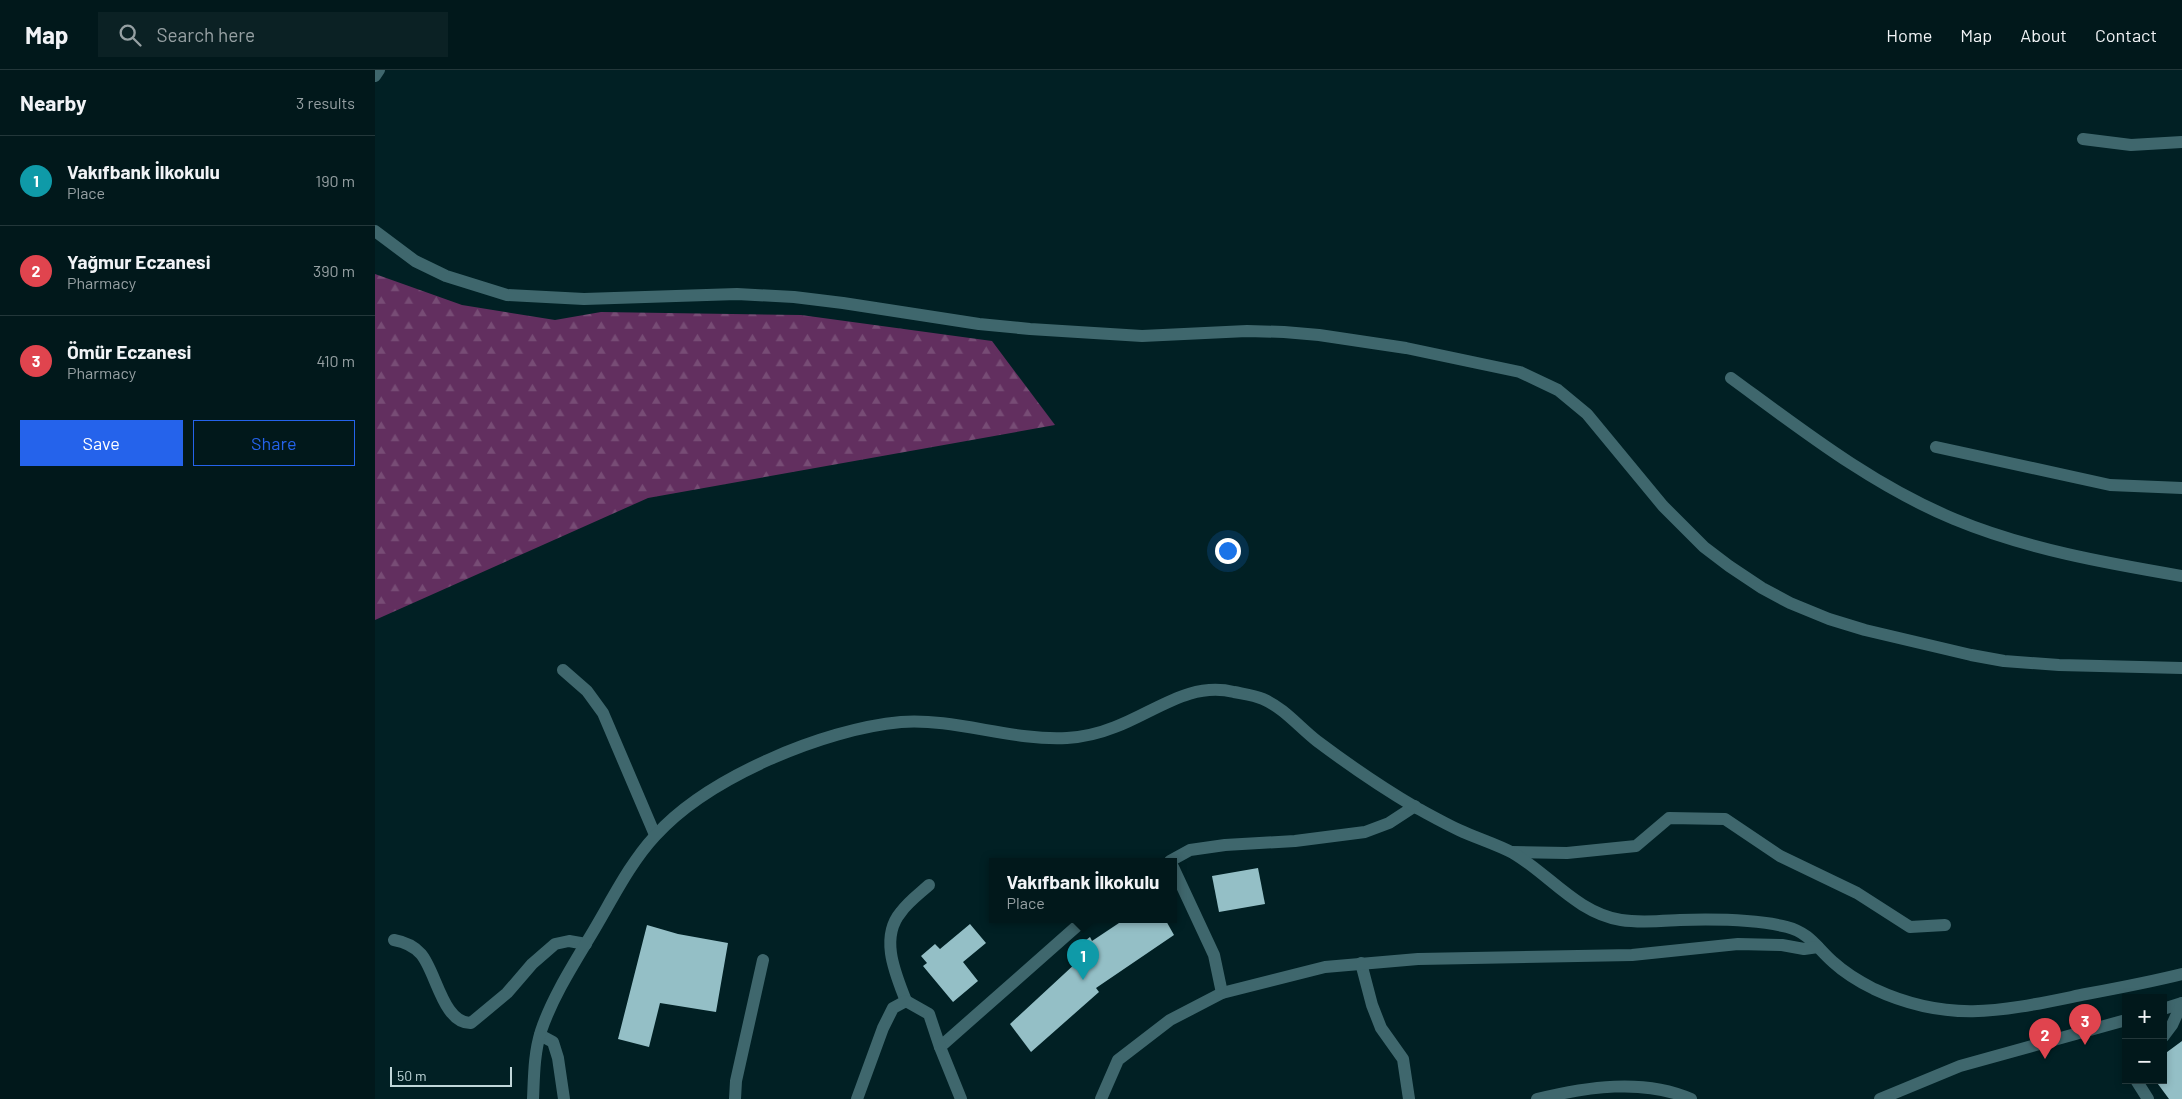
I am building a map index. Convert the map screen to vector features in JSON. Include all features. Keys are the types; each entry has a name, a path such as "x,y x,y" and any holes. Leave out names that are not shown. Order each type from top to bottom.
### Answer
{"street":[{"path":"375,76 379,70"},
{"path":"2083,139 2131,145 2182,142"},
{"path":"375,231 415,261 446,276 507,294 584,299 679,295 775,296 843,303 979,324 1030,329 1142,336 1247,331 1293,333 1406,348 1520,372 1557,390 1587,414 1663,506 1705,547 1762,588 1790,603 1829,619 1865,630 2004,661 2059,665 2182,668"},
{"path":"1731,378 1855,468 1923,506 1954,520 2001,536 2049,549 2182,576"},
{"path":"1936,447 2111,485 2182,488"},
{"path":"563,670 587,691 603,713 655,835"},
{"path":"533,1099 533,1068 540,1035 548,1013 585,944 640,854 655,835 676,814 710,791 765,762 822,738 901,722 941,723 1022,735 1065,738 1094,734 1118,726 1179,697 1211,688 1262,698 1282,710 1312,738 1370,779 1457,829 1512,852 1541,872 1573,899 1607,917 1623,920 1717,920 1778,926 1801,932 1811,937 1833,963 1871,987 1925,1007 1956,1011 1989,1012 2019,1008 2182,974"},
{"path":"1175,858 1190,850 1225,845 1295,841 1365,832 1389,823 1415,806"},
{"path":"1512,852 1567,853 1636,846 1669,818 1725,819 1780,856 1857,893 1910,927 1945,925"},
{"path":"1177,876 1214,955 1222,993"},
{"path":"929,885 899,913 893,931 891,950 893,969 906,1001 929,1014 961,1099"},
{"path":"940,1047 1080,923"},
{"path":"395,940 408,944 420,952 429,966 440,996 457,1019 467,1023 471,1023 507,993 532,964 555,944 569,941 585,944"},
{"path":"1101,1099 1118,1060 1170,1020 1222,993 1325,967 1418,959 1632,955 1738,944 1782,945 1804,950 1818,946"},
{"path":"735,1099 736,1081 763,960"},
{"path":"1361,963 1372,1005 1381,1028 1403,1059 1409,1099"},
{"path":"857,1099 883,1028 893,1008 906,1001"},
{"path":"2167,1008 2182,1003"},
{"path":"2167,1032 2173,1025 2182,1003"},
{"path":"1880,1099 1960,1066 2122,1021"},
{"path":"540,1035 553,1042 558,1058 564,1099"},
{"path":"2139,1084 2148,1099"},
{"path":"1537,1099 1574,1090 1627,1087 1671,1092 1691,1099"}],"green space":[{"path":"375,274 462,305 555,320 601,312 801,315 992,341 1055,425 648,498 375,620"}],"building":[{"path":"1258,868 1265,904 1219,912 1212,876"},
{"path":"1119,923 1167,923 1174,935 1096,988 1099,992 1031,1052 1010,1024 1077,962 1073,954 1079,952 1077,947 1090,937 1092,941"},
{"path":"970,924 986,943 963,962 978,981 953,1002 923,966 927,963 921,956 935,944 940,949"},
{"path":"647,925 678,934 728,943 716,1012 660,1003 649,1047 618,1039"},
{"path":"2182,1041 2182,1099 2169,1099 2158,1084 2167,1084 2167,1052"}],"place":[{"name":"Vakıfbank İlkokulu","path":"1083,980"},
{"name":"Ömür Eczanesi","path":"2085,1045"},
{"name":"Yağmur Eczanesi","path":"2045,1059"}]}
